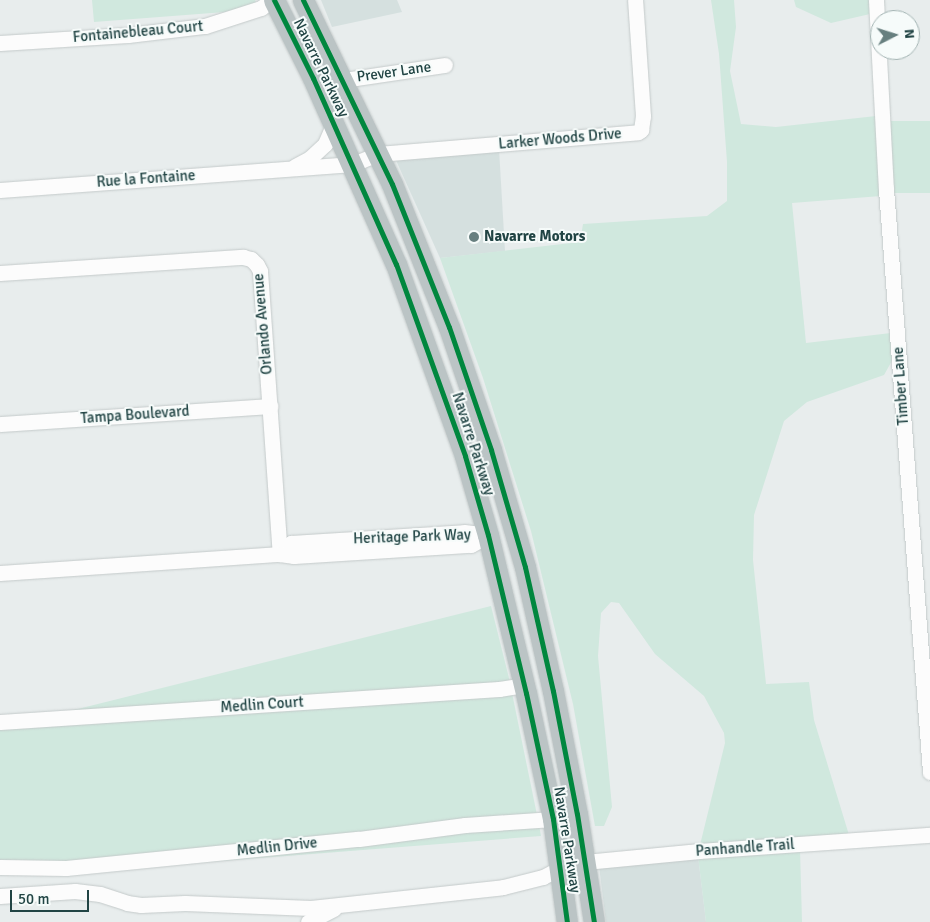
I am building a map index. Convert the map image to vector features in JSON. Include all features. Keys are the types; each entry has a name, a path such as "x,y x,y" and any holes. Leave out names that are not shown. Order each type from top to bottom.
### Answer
{"highway":[{"name":"Navarre Parkway","path":"272,0 334,123 396,264 465,456 488,535 524,685 553,819 567,922"},
{"name":"Navarre Parkway","path":"303,0 392,184 449,327 491,450 525,568 568,769 594,922"},
{"path":"491,450 496,490 493,523 488,535 507,547 511,554 552,725 568,769"}],"street":[{"name":"Fontainebleau Court","path":"0,43 128,35 205,26 261,8 272,0"},
{"name":"Larker Woods Drive","path":"378,154 638,132 641,130 643,116 635,0"},
{"name":"Timber Lane","path":"876,0 886,189 930,772"},
{"name":"Prever Lane","path":"343,80 445,65"},
{"name":"Rue la Fontaine","path":"291,168 310,158 325,144 334,123"},
{"name":"Rue la Fontaine","path":"0,190 353,164 378,154"},
{"name":"Orlando Avenue","path":"0,273 243,257 251,259 260,271 280,554"},
{"name":"Tampa Boulevard","path":"0,424 270,406"},
{"name":"Heritage Park Way","path":"0,573 280,554 294,556 471,545 488,535"},
{"name":"Medlin Court","path":"0,722 499,689 524,685"},
{"name":"Medlin Drive","path":"0,867 66,868 359,839 465,825 553,819"},
{"name":"Panhandle Trail","path":"0,896 75,891 100,894 140,905 185,903 282,908 340,906 503,887 544,877 560,868 585,862 699,850 930,835"},
{"path":"308,922 340,906"}],"shaded area":[{"path":"321,0 397,0 402,12 332,27"},
{"path":"499,149 505,251 440,258 395,158"},
{"path":"698,856 706,922 606,922 599,866"}],"green space":[{"path":"92,0 255,0 257,4 238,11 94,22"},
{"path":"711,0 734,0 736,27 730,71 741,124 776,127 876,116 881,196 792,203 806,343 891,333 893,359 884,375 807,402 784,421 754,515 753,560 766,684 809,682 814,720 849,835 700,845 725,743 724,733 704,696 655,654 619,603 611,602 601,613 598,656 612,807 604,826 595,826 573,704 531,531 483,378 440,258 580,242 583,224 707,216 727,201 727,162 719,54"},
{"path":"794,0 869,0 870,14 831,23 796,7"},
{"path":"890,121 930,121 930,193 890,193"},
{"path":"491,606 510,682 32,801 13,725"},
{"path":"512,693 537,815 66,863 0,862 0,727"},
{"path":"539,825 541,836 80,872 466,830"},
{"path":"800,849 802,922 706,922 698,856"}],"cycle path":[{"path":"274,0 313,78 396,264 465,456 488,535 526,693 553,819 567,922"},
{"path":"303,0 392,184 449,327 491,450 525,567 553,691 577,814 594,922"}],"place":[{"name":"Navarre Motors","path":"474,237"}]}
